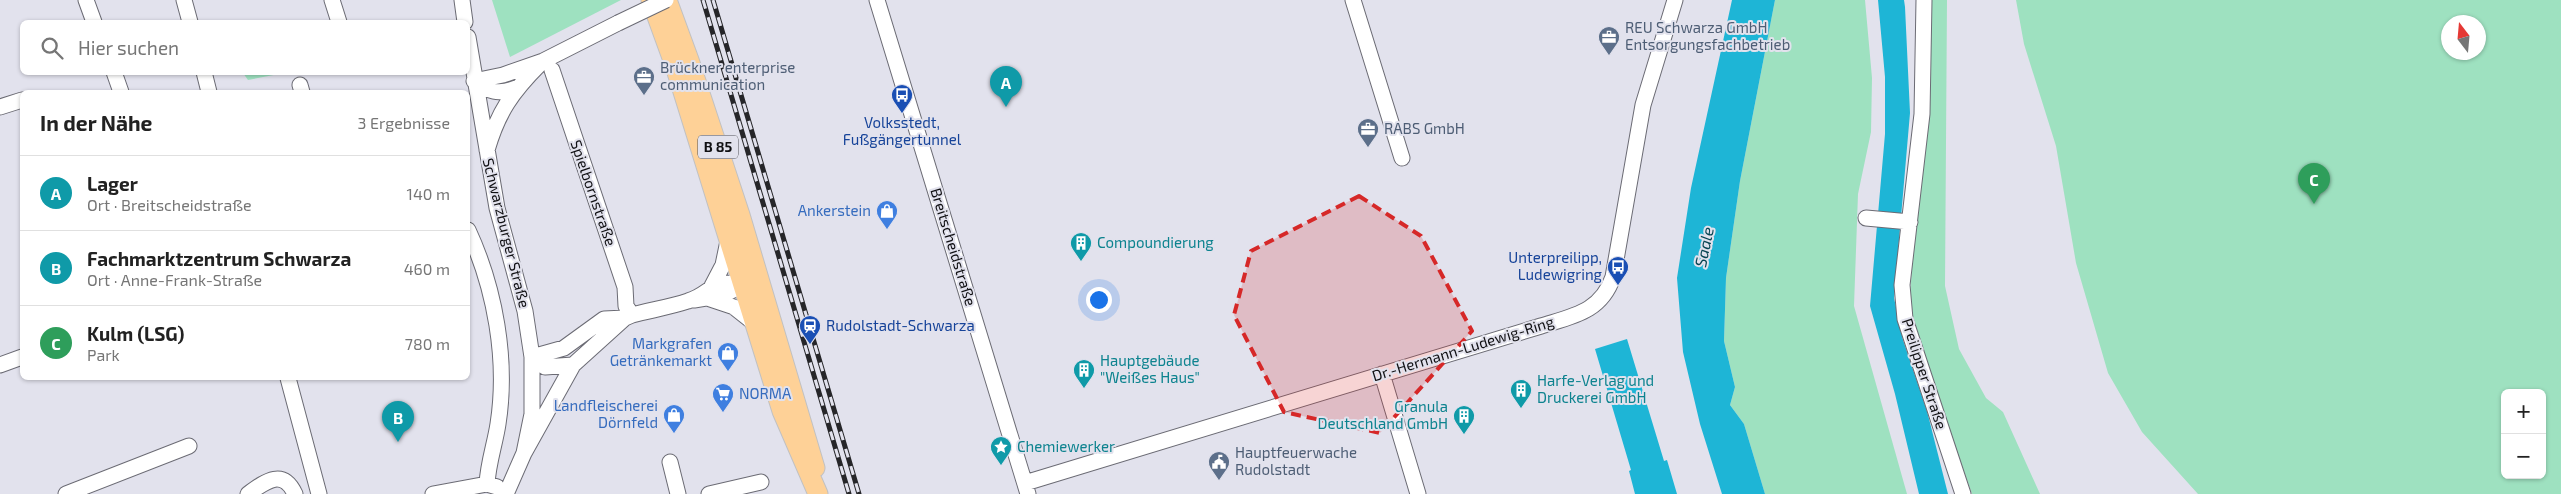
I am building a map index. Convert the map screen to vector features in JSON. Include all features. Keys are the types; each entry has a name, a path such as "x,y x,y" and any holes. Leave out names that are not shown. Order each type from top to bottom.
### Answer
{"main road":[{"name":"B 85","path":"651,0 675,66 782,412 819,494"},
{"name":"B 85","path":"666,0 689,60 760,279 801,413 819,494"},
{"path":"742,285 760,279"}],"street":[{"path":"86,0 93,20"},
{"path":"184,0 189,20"},
{"path":"332,0 338,20"},
{"path":"462,0 465,20"},
{"path":"474,81 492,92 502,93 516,88 547,65 618,23 666,0"},
{"name":"Breitscheidstraße","path":"877,0 1027,488"},
{"path":"1353,0 1402,158"},
{"name":"Dr.-Hermann-Ludewig-Ring","path":"1027,488 1591,308 1602,299 1613,278 1643,105 1675,0"},
{"name":"Preilipper Straße","path":"1924,0 1922,114 1907,222 1902,285 1905,319 1963,494"},
{"name":"Schwarzburger Straße","path":"470,52 497,208 525,311 532,356 532,414 524,453"},
{"path":"474,81 547,65"},
{"name":"Spielbornstraße","path":"547,65 625,287 628,316"},
{"path":"115,75 120,90"},
{"path":"205,75 208,90"},
{"path":"486,153 494,127 516,88"},
{"path":"0,108 20,101"},
{"path":"1869,218 1907,222"},
{"path":"470,236 485,277 499,341 498,422 487,484"},
{"path":"711,293 723,265 728,241"},
{"path":"711,293 726,283 742,285"},
{"path":"711,293 734,307 753,322"},
{"name":"Schwarzburger Straße","path":"532,356 564,348 604,319 628,316 711,293"},
{"name":"Schwarzburger Straße","path":"507,492 524,453 573,365 628,316"},
{"path":"532,356 545,367 573,365"},
{"path":"0,365 20,358"},
{"path":"1382,374 1418,494"},
{"path":"289,380 319,494"},
{"path":"66,494 189,446"},
{"path":"670,462 678,494"},
{"path":"248,494 269,481 282,479 290,482 295,494"},
{"path":"709,494 761,482"},
{"path":"432,494 487,484 507,492"}],"highlighted area":[{"path":"1359,196 1421,236 1472,331 1380,433 1284,412 1234,315 1251,251"}],"green space":[{"path":"492,0 621,0 510,57"},
{"path":"1775,0 1865,0 1872,78 1871,132 1858,194 1854,306 1907,494 1765,494 1744,424 1730,405 1735,387 1724,341 1726,278 1740,181"},
{"path":"1931,0 1947,0 1945,286 1959,349 1986,398 2003,412 2040,494 1972,494 1916,336 1910,297 1915,222 1930,112"},
{"path":"2016,0 2561,0 2561,494 2198,494 2142,432 2108,373 2076,263 2056,146 2024,44"},
{"path":"244,75 274,75 248,80"}],"water":[{"name":"Saale","path":"1732,0 1775,0 1740,181 1726,278 1724,341 1735,387 1730,405 1744,424 1765,494 1722,494 1700,424 1683,352 1677,278 1691,188"},
{"path":"1878,0 1904,0 1905,7 1910,113 1894,298 1903,340 1927,411 1948,494 1919,494 1895,394 1870,306 1885,134 1885,77"},
{"path":"1627,339 1664,461 1667,460 1677,494 1635,494 1629,471 1631,470 1595,349"}],"railway":[{"path":"703,0 849,494"},
{"path":"713,0 859,494"}],"place":[{"name":"REU Schwarza GmbH Entsorgungsfachbetrieb","path":"1609,56"},
{"name":"Brückner enterprise communication","path":"644,96"},
{"name":"Lager","path":"1006,107"},
{"name":"Volksstedt, Fußgängertunnel","path":"902,114"},
{"name":"RABS GmbH","path":"1368,148"},
{"name":"Kulm (LSG)","path":"2314,204"},
{"name":"Ankerstein","path":"887,230"},
{"name":"Compoundierung","path":"1081,262"},
{"name":"Unterpreilipp, Ludewigring","path":"1618,286"},
{"name":"Rudolstadt-Schwarza","path":"810,345"},
{"name":"Markgrafen Getränkemarkt","path":"728,372"},
{"name":"Hauptgebäude \"Weißes Haus\"","path":"1084,389"},
{"name":"Harfe-Verlag und Druckerei GmbH","path":"1521,409"},
{"name":"NORMA","path":"723,413"},
{"name":"Landfleischerei Dörnfeld","path":"674,434"},
{"name":"Granula Deutschland GmbH","path":"1464,435"},
{"name":"Fachmarktzentrum Schwarza","path":"398,442"},
{"name":"Chemiewerker","path":"1001,466"},
{"name":"Hauptfeuerwache Rudolstadt","path":"1219,481"}]}
